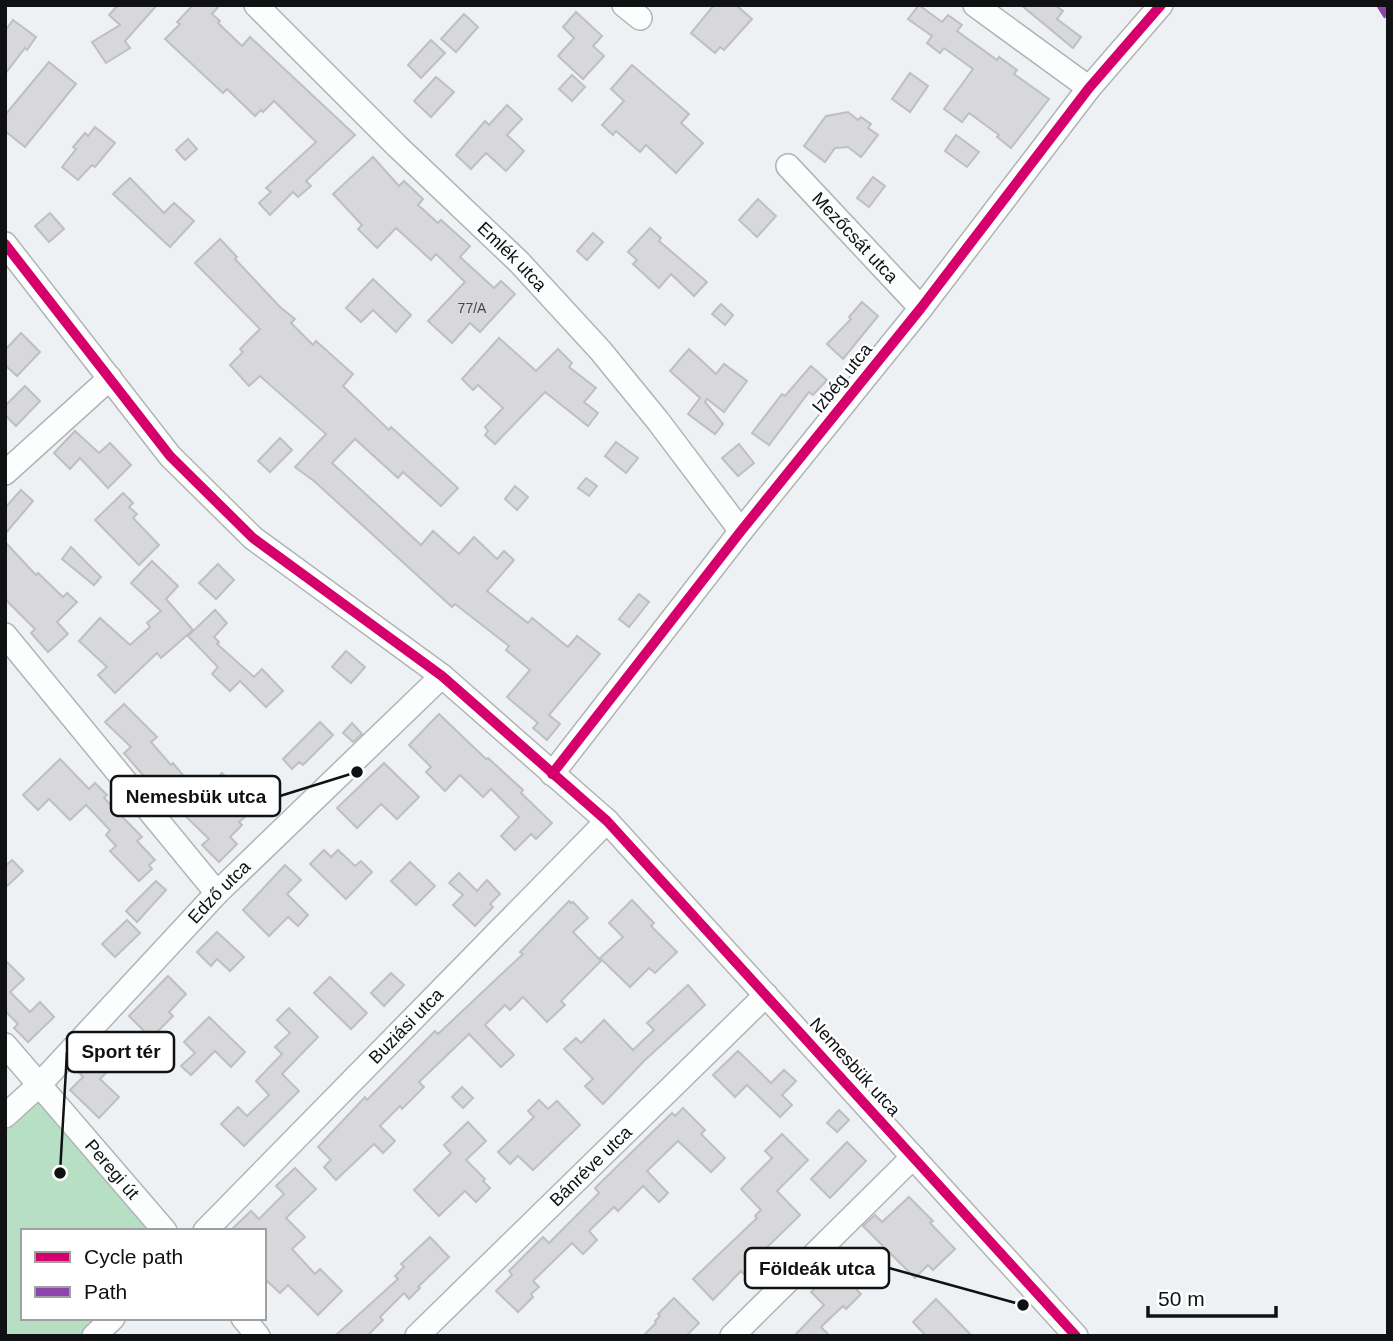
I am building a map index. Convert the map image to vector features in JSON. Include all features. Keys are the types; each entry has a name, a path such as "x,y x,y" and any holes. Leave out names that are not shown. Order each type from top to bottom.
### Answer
{"street":[{"name":"Emlék utca","path":"256,5 528,272 616,370 741,531"},
{"name":"Izbég utca","path":"552,774 741,531 921,308 1089,88 1161,5"},
{"path":"987,9 1089,88"},
{"name":"Mezőcsát utca","path":"788,166 921,308"},
{"name":"Nemesbük utca","path":"5,244 170,456 253,538 443,676 607,821 913,1157 1068,1333"},
{"path":"5,473 110,378"},
{"path":"5,635 217,893"},
{"name":"Edző utca","path":"5,1116 39,1085 217,893 443,676"},
{"name":"Buziási utca","path":"207,1229 607,821"},
{"name":"Bánréve utca","path":"416,1336 766,995"},
{"name":"Peregi út","path":"5,1045 163,1229"},
{"path":"732,1336 913,1157"},
{"path":"94,1336 111,1320"},
{"path":"245,1320 258,1336"}],"green space":[{"path":"39,1085 163,1229 21,1229 21,1320 111,1320 94,1336 5,1336 5,1116"}],"building":[{"path":"118,5 157,5 125,41 130,48 106,63 92,42 120,25 109,15"},
{"path":"193,5 220,5 212,14 220,21 218,23 242,46 250,37 355,135 306,181 311,186 298,197 293,192 270,215 259,203 271,192 266,188 316,142 274,101 255,116 227,89 223,93 165,39"},
{"path":"714,5 736,5 752,19 724,50 720,47 715,53 691,33"},
{"path":"919,5 942,22 948,15 962,25 957,31 997,60 999,57 1017,70 1014,74 1049,99 1011,148 997,137 999,135 969,113 962,122 944,109 973,69 944,48 940,53 927,43 932,36 908,19"},
{"path":"1021,5 1055,5 1063,11 1057,19 1081,37 1073,48"},
{"path":"576,12 602,36 593,46 604,56 583,79 558,56 574,38 563,27"},
{"path":"464,14 478,27 456,52 441,39"},
{"path":"13,20 36,37 5,74 5,31"},
{"path":"431,40 445,53 421,78 408,65"},
{"path":"49,62 76,84 25,147 5,131 5,115"},
{"path":"632,65 689,114 681,123 703,143 676,173 646,145 640,152 616,131 613,135 602,125 624,101 611,89"},
{"path":"910,73 928,86 910,112 892,99"},
{"path":"572,75 585,87 572,101 559,89"},
{"path":"436,77 454,92 431,117 414,101"},
{"path":"507,105 522,119 507,135 524,151 506,171 486,153 471,169 456,155 485,121 489,125"},
{"path":"848,112 858,120 861,117 871,124 868,128 878,135 861,157 848,147 835,148 825,162 804,146 826,116"},
{"path":"95,127 115,143 95,167 92,165 78,180 62,167 76,149 73,147 85,133 88,136"},
{"path":"956,135 979,152 967,167 945,151"},
{"path":"188,139 197,149 185,160 176,150"},
{"path":"373,157 399,186 404,181 423,199 418,205 438,223 441,220 470,246 460,257 494,288 501,281 515,294 480,332 470,323 452,343 428,321 465,282 436,254 431,260 396,228 377,248 358,229 362,225 333,194"},
{"path":"873,177 885,186 869,207 857,198"},
{"path":"130,178 164,213 174,203 194,221 170,247 113,194"},
{"path":"758,199 776,216 757,237 739,220"},
{"path":"50,213 64,229 49,242 35,226"},
{"path":"650,228 661,238 659,241 707,282 694,296 671,274 659,288 633,264 637,260 628,252"},
{"path":"593,233 603,242 587,260 577,251"},
{"path":"220,239 280,307 295,319 291,323 313,345 316,341 353,374 343,386 389,430 391,427 458,488 441,506 403,472 398,478 355,439 332,463 421,545 433,531 459,554 474,537 497,559 504,551 514,560 487,591 528,623 532,618 568,647 577,636 600,654 549,715 560,724 547,740 533,728 538,723 507,697 530,670 506,650 509,646 455,604 452,607 314,481 295,467 326,434 260,376 249,386 230,365 243,352 240,349 260,329 195,263"},
{"path":"373,279 411,315 396,332 373,310 361,322 346,308"},
{"path":"862,302 878,316 843,359 827,344 851,319 849,317"},
{"path":"721,304 733,315 725,325 712,314"},
{"path":"21,333 40,352 17,376 5,365 5,350"},
{"path":"499,338 536,371 558,349 572,363 569,367 596,388 584,402 598,413 588,426 545,392 495,444 485,435 488,431 485,427 503,408 478,385 473,390 462,379"},
{"path":"689,349 716,374 724,364 747,381 724,412 707,399 705,402 723,424 715,434 688,414 700,398 670,371"},
{"path":"811,366 827,380 813,395 809,392 769,445 752,433 782,394 785,396"},
{"path":"25,386 40,401 16,426 5,415 5,406"},
{"path":"75,431 99,453 110,443 131,465 108,488 80,458 70,469 54,453"},
{"path":"280,438 292,450 270,472 258,461"},
{"path":"616,442 638,458 626,473 605,456"},
{"path":"739,444 754,463 738,476 722,458"},
{"path":"586,478 597,486 589,496 578,488"},
{"path":"515,486 528,497 517,510 505,499"},
{"path":"21,490 33,501 5,534 5,508"},
{"path":"123,493 133,503 129,507 137,514 133,518 159,545 139,565 95,520"},
{"path":"5,542 36,575 38,573 63,597 67,593 77,602 57,622 68,634 48,652 31,633 35,629 5,599"},
{"path":"71,547 101,577 94,585 62,559"},
{"path":"152,561 178,586 166,599 193,630 161,658 157,653 115,693 98,675 107,667 79,641 100,618 130,645 150,627 147,623 161,611 131,583"},
{"path":"218,564 234,580 216,599 199,583"},
{"path":"639,594 649,602 629,627 619,619"},
{"path":"215,610 227,623 214,637 219,642 217,644 254,677 262,669 283,691 266,707 240,681 230,691 212,674 218,667 188,636"},
{"path":"346,651 365,667 351,683 332,667"},
{"path":"124,704 157,737 151,742 171,765 173,763 200,796 222,773 244,795 259,783 270,795 239,822 242,825 230,837 237,844 219,862 202,845 209,839 170,801 167,803 124,753 131,747 105,722"},
{"path":"439,714 523,790 521,793 552,823 536,839 531,834 515,850 501,836 519,817 491,789 483,797 460,775 445,791 426,772 431,767 409,745"},
{"path":"320,722 333,735 303,765 299,762 292,769 283,759"},
{"path":"352,723 362,734 353,742 343,733"},
{"path":"60,759 89,789 95,783 107,795 104,798 142,837 137,841 155,860 149,865 152,869 139,881 110,851 116,846 106,835 110,830 86,805 70,820 49,799 38,810 23,795"},
{"path":"384,763 419,797 397,819 381,804 357,828 337,808"},
{"path":"324,850 331,857 338,850 355,866 361,861 372,872 346,899 310,864"},
{"path":"12,860 23,871 5,888 5,866"},
{"path":"410,862 435,886 416,905 391,881"},
{"path":"285,865 301,880 287,894 308,915 298,926 288,917 269,936 243,910"},
{"path":"459,873 477,891 487,880 500,894 490,904 493,907 475,926 453,905 463,895 449,883"},
{"path":"156,881 166,890 137,922 126,911"},
{"path":"632,900 654,923 651,926 677,952 655,973 649,968 630,987 600,958 623,937 609,923"},
{"path":"569,901 588,918 573,932 601,961 561,1001 565,1005 547,1022 523,997 510,1010 505,1005 485,1025 514,1055 501,1067 469,1034 419,1082 424,1087 380,1126 395,1141 383,1153 374,1144 336,1180 324,1167 331,1160 318,1147 365,1097 367,1100 435,1031 438,1034 523,954 520,952"},
{"path":"127,920 140,933 115,957 102,944"},
{"path":"217,932 244,957 230,971 217,959 211,966 197,952"},
{"path":"5,960 24,979 10,992 30,1012 40,1002 54,1017 28,1042 14,1028 18,1024 5,1011"},
{"path":"391,973 404,985 384,1006 371,993"},
{"path":"168,976 186,994 169,1012 173,1016 151,1038 129,1016"},
{"path":"330,977 367,1013 351,1029 314,993"},
{"path":"688,985 705,1005 644,1061 603,1104 585,1086 593,1079 564,1049 576,1038 581,1043 604,1020 633,1050 654,1030 647,1023"},
{"path":"289,1008 318,1037 282,1074 299,1091 244,1146 221,1124 238,1107 247,1116 269,1095 256,1081 282,1054 275,1047 290,1033 277,1020"},
{"path":"209,1017 245,1052 231,1067 215,1051 191,1075 181,1066 195,1053 184,1042"},
{"path":"110,1037 126,1053 100,1079 119,1097 99,1118 70,1090 83,1077 77,1070"},
{"path":"738,1051 771,1083 784,1070 796,1081 782,1095 792,1105 780,1117 747,1085 735,1097 713,1075"},
{"path":"462,1087 473,1098 463,1108 452,1097"},
{"path":"539,1100 548,1109 557,1101 580,1125 533,1170 518,1156 510,1164 498,1152 534,1117 528,1111"},
{"path":"683,1108 705,1130 701,1134 725,1158 711,1172 678,1141 647,1171 668,1193 659,1202 643,1186 618,1211 614,1207 589,1231 597,1240 583,1254 572,1243 533,1281 539,1287 518,1312 496,1291 512,1275 509,1271 543,1237 549,1243 599,1193 595,1188 672,1113 675,1116"},
{"path":"839,1110 849,1120 837,1132 827,1123"},
{"path":"468,1122 486,1141 466,1160 490,1188 476,1202 465,1191 439,1216 414,1190 451,1153 444,1145"},
{"path":"782,1134 808,1160 777,1191 800,1215 761,1253 763,1255 744,1274 741,1271 713,1300 693,1279 757,1218 755,1216 761,1210 741,1189 772,1158 765,1151"},
{"path":"847,1142 866,1161 830,1198 811,1179"},
{"path":"295,1168 316,1189 286,1218 305,1237 292,1249 315,1274 320,1269 342,1291 318,1315 288,1285 280,1293 266,1280 266,1229 232,1229 251,1211 259,1219 284,1194 276,1186"},
{"path":"909,1197 955,1249 933,1270 928,1265 915,1278 863,1226 875,1215 882,1222"},
{"path":"430,1237 449,1257 418,1287 420,1288 409,1299 404,1293 380,1317 383,1320 367,1336 335,1336 398,1279 395,1276 404,1267 401,1264"},
{"path":"836,1268 861,1294 846,1309 843,1306 821,1327 830,1336 794,1336 824,1305 811,1292"},
{"path":"674,1298 699,1323 686,1336 643,1336 656,1323 660,1316 658,1314"},
{"path":"936,1299 972,1336 926,1336 913,1322"}],"marked path":[{"path":"1381,5 1388,16"}],"cycle path":[{"path":"552,774 741,531 921,308 1089,88 1161,5"},
{"path":"5,244 170,456 253,538 442,676 607,821 1076,1336"}],"place":[{"name":"Nemesbük utca","path":"357,772"},
{"name":"Sport tér","path":"60,1173"},
{"name":"Földeák utca","path":"1023,1305"}]}
